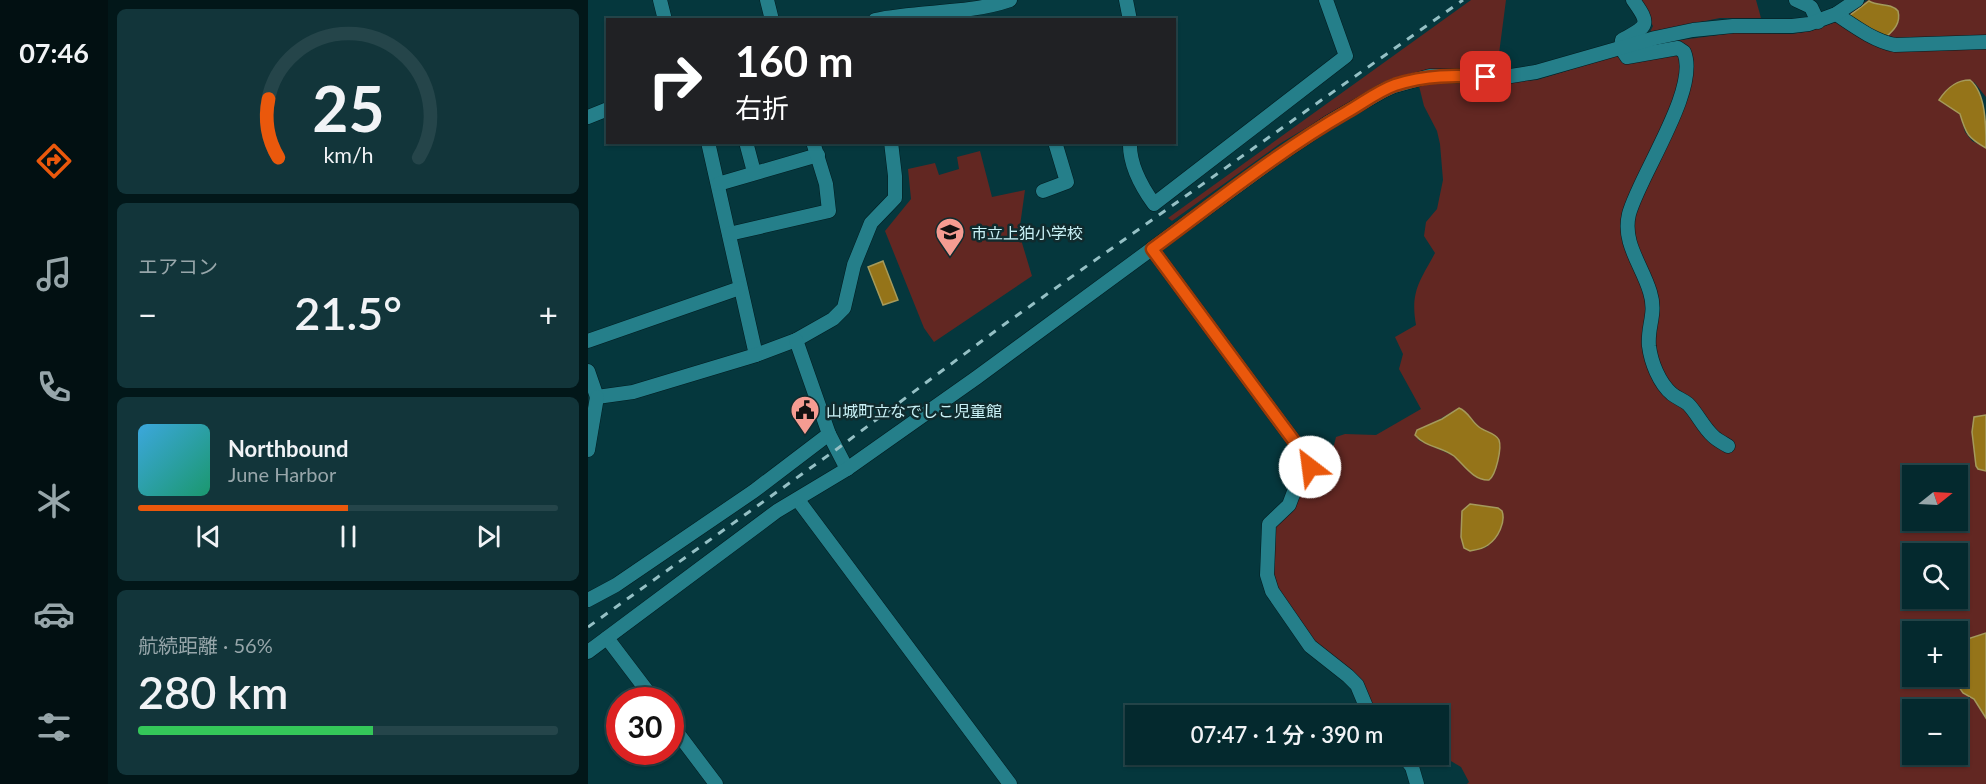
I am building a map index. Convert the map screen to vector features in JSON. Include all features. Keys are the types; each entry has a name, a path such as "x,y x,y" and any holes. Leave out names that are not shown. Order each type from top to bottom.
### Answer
{"street":[{"path":"660,0 664,18"},
{"path":"767,0 772,18"},
{"path":"883,18 958,15 1010,0"},
{"path":"1126,0 1130,18"},
{"path":"1130,144 1133,167 1154,204 1346,56 1326,0"},
{"path":"1633,0 1645,18 1645,25 1622,40 1621,48 1627,57 1675,48 1682,50 1686,56 1684,78 1667,134 1634,200 1627,230 1629,243 1651,293 1653,317 1649,346 1665,387 1687,403 1714,437 1728,446"},
{"path":"1796,0 1811,8 1818,22"},
{"path":"588,652 777,511 847,469 976,378 1283,153 1329,122 1394,86 1430,76 1511,76 1536,72 1655,38 1693,30 1733,26 1801,25 1818,22 1836,14 1857,0"},
{"path":"1836,14 1855,27 1886,43 1895,45 1986,42"},
{"path":"588,117 606,110"},
{"path":"708,144 756,355"},
{"path":"747,144 754,172"},
{"path":"588,450 591,384 633,392 756,355 796,340 833,319 844,308 854,265 871,224 895,198 896,176 891,144"},
{"path":"1043,191 1067,182 1056,144"},
{"path":"718,184 744,178 815,149 826,184 829,211 729,234"},
{"path":"1152,249 1308,460 1310,467 1298,481 1289,505 1269,524 1269,583 1310,646 1357,685 1365,705"},
{"path":"588,341 740,288"},
{"path":"796,340 830,434 847,469"},
{"path":"588,600 616,585 754,491 830,434"},
{"path":"798,500 1010,784"},
{"path":"607,638 644,687"},
{"path":"684,742 716,784"},
{"path":"1410,765 1417,784"}],"shaded area":[{"path":"1471,0 1506,0 1497,69 1429,69 1379,84 1281,143 1172,221 1168,218"},
{"path":"1638,0 1756,0 1761,18 1720,18 1650,32 1653,26"},
{"path":"1868,0 1986,0 1986,97 1974,82 1950,106 1960,114 1965,132 1972,141 1986,148 1986,415 1980,416 1972,432 1976,466 1986,471 1986,633 1968,639 1968,621 1902,621 1902,687 1959,687 1963,693 1974,699 1986,718 1986,784 1467,784 1469,782 1461,767 1449,760 1449,705 1368,705 1318,647 1274,585 1273,526 1308,476 1329,465 1336,437 1345,434 1376,435 1421,409 1399,369 1403,354 1395,337 1416,325 1415,295 1435,253 1424,236 1426,222 1437,209 1443,180 1437,131 1424,106 1419,86 1433,83 1486,84 1537,80 1659,43 1734,33 1792,34 1811,31 1839,21","holes":["1869,1 1874,4 1890,5 1849,16","1459,408 1475,422 1486,437 1497,457 1497,466 1454,456 1418,440 1431,424","1470,504 1498,508 1487,547 1472,551 1462,542 1462,511"]},
{"path":"1869,1 1892,6 1898,11 1898,23 1886,37 1849,16"},
{"path":"1970,80 1982,101 1986,148 1968,135 1960,114 1939,100 1952,86 1960,81"},
{"path":"980,151 992,197 1025,190 1019,233 1032,276 934,342 924,328 885,231 911,199 908,169 935,163 939,175 959,169 957,157"},
{"path":"883,261 898,300 883,305 868,267"},
{"path":"1459,408 1479,427 1499,440 1498,461 1489,480 1474,475 1454,456 1424,442 1415,435 1417,430 1442,419"},
{"path":"1986,415 1986,471 1976,466 1972,432 1974,417"},
{"path":"1470,504 1498,508 1502,511 1503,520 1492,542 1470,551 1464,548 1461,537 1462,511"},
{"path":"1986,633 1986,718 1974,699 1963,693 1959,687 1968,687 1968,639"}],"railway":[{"path":"588,627 837,449 1002,326 1463,0"}],"place":[{"name":"市立上狛小学校","path":"950,258"},
{"name":"山城町立なでしこ児童館","path":"805,436"}],"route":[{"path":"1310,467 1308,460 1152,249 1274,159 1329,122 1383,91 1430,76 1486,77"}]}
